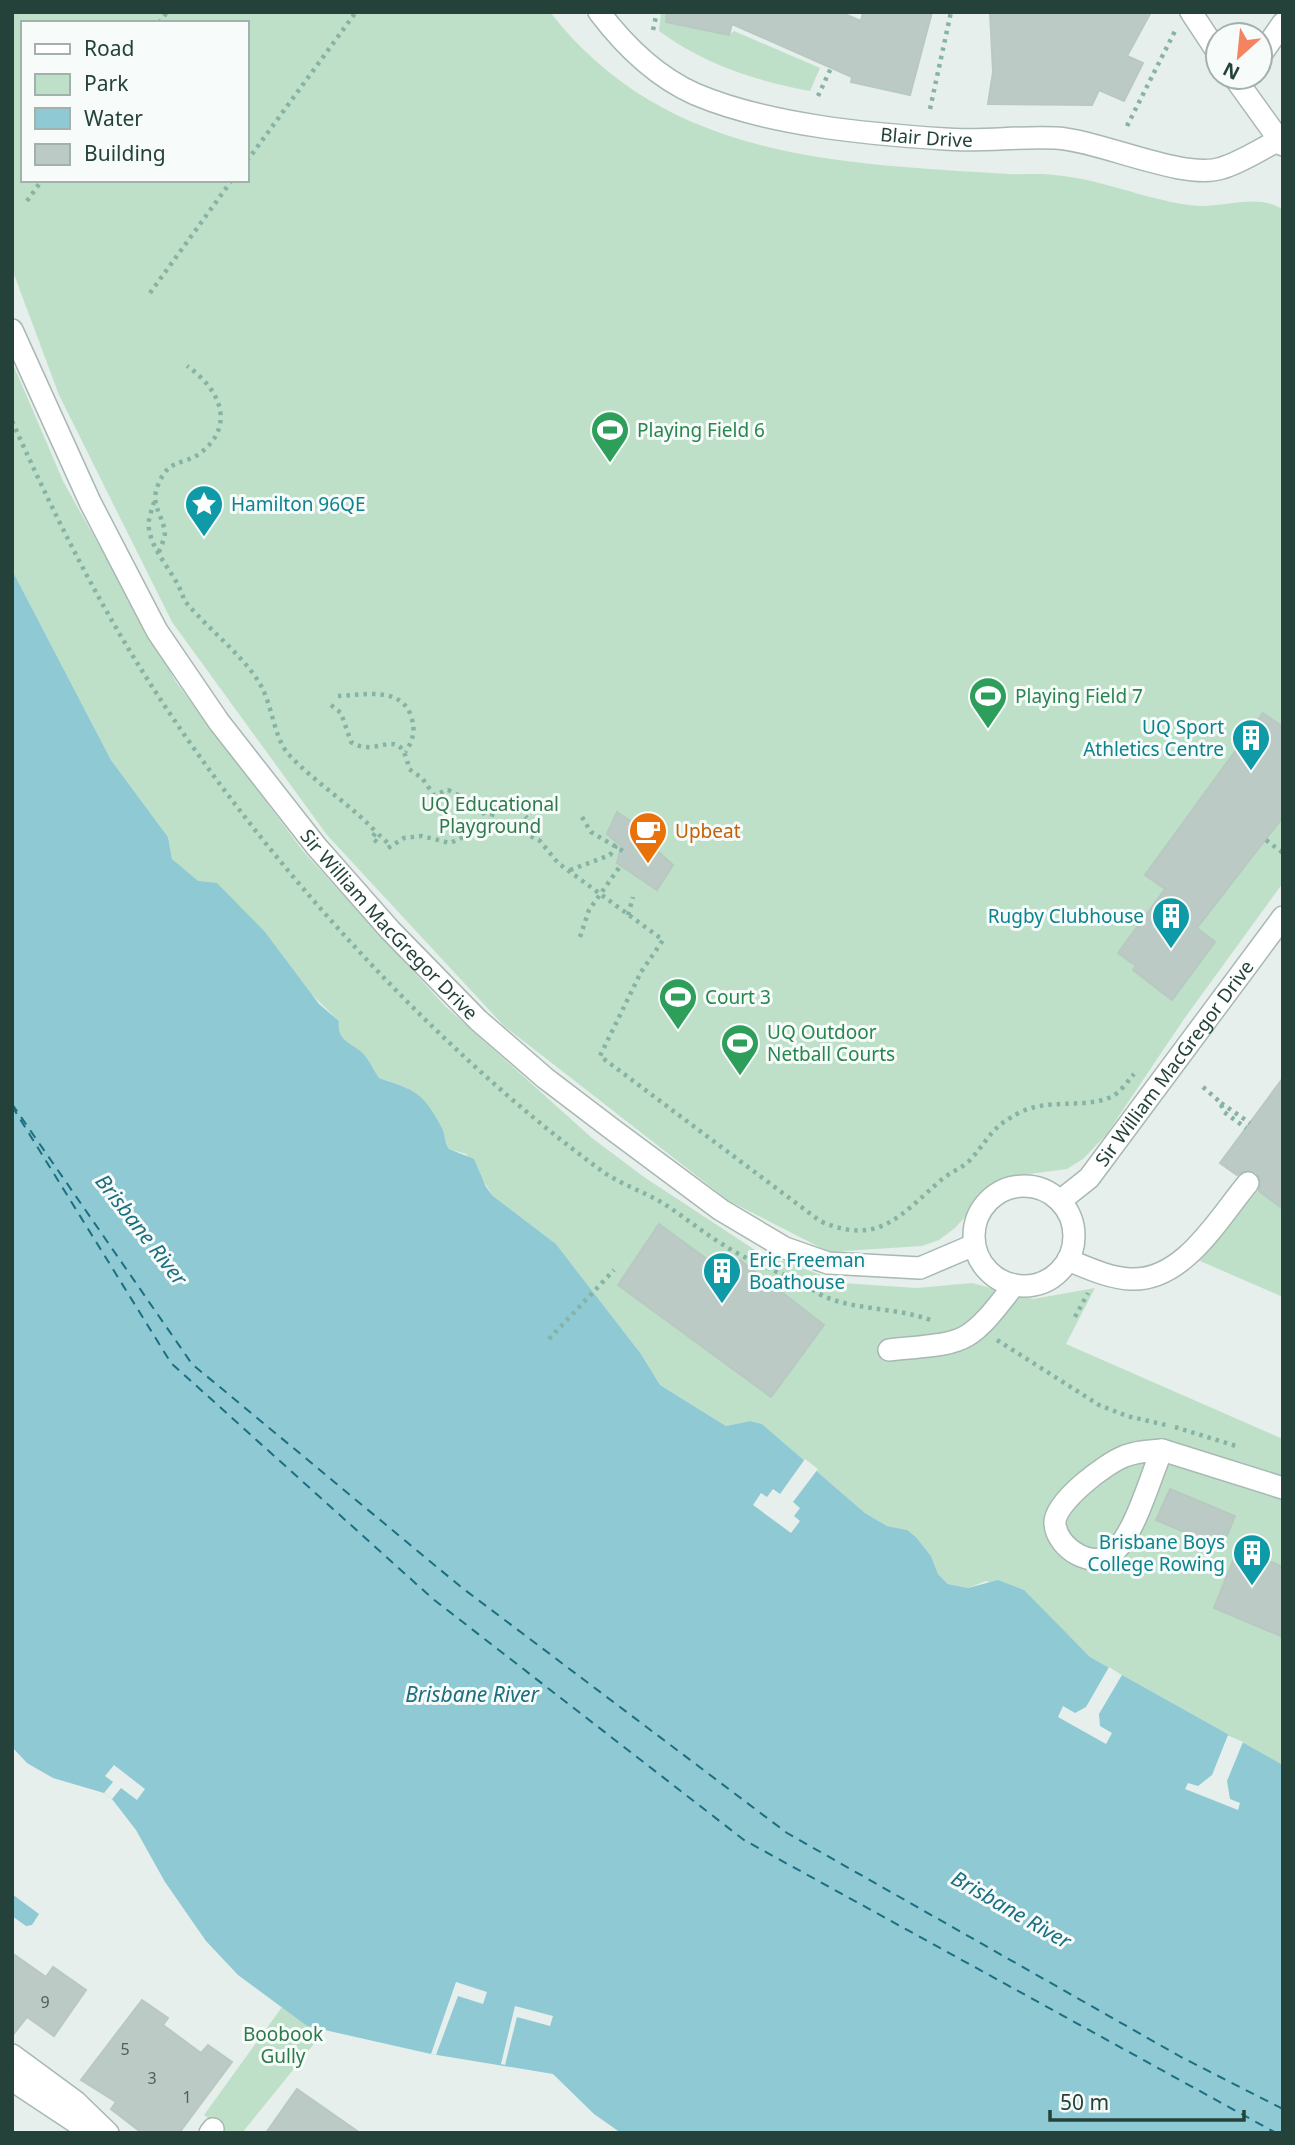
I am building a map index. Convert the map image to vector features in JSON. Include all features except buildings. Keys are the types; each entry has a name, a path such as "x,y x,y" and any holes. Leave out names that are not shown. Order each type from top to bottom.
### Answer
{"street":[{"name":"Blair Drive","path":"599,12 617,36 658,72 695,94 766,115 834,128 947,139 1059,138 1181,167 1220,169 1281,142"},
{"path":"1185,19 1204,38"},
{"path":"1246,91 1281,142"},
{"name":"Sir William MacGregor Drive","path":"12,330 90,502 157,631 219,722 316,846 390,930 478,1020 545,1078 612,1129 722,1210 785,1248 828,1263 920,1268 974,1245"},
{"name":"Sir William MacGregor Drive","path":"1060,1201 1089,1178 1283,918"},
{"path":"1068,1260 1102,1274 1131,1279 1170,1271 1192,1250 1248,1183"},
{"path":"1027,1185 1044,1190 1060,1201 1070,1216 1074,1232 1068,1260 1047,1280 1030,1286 1014,1285 998,1279 986,1269 974,1245 974,1227 978,1213 997,1193 1027,1185"},
{"path":"889,1350 958,1343 981,1328 1014,1285"},
{"path":"1162,1450 1124,1541 1113,1554 1100,1559 1083,1558 1067,1548 1058,1536 1054,1522 1067,1499 1123,1457 1162,1450 1283,1489"},
{"path":"12,2055 76,2102 108,2133"},
{"path":"12,2080 92,2133"}],"path":[{"path":"248,159 356,12"},
{"path":"653,30 657,12"},
{"path":"930,109 951,12"},
{"path":"1127,126 1185,19"},
{"path":"818,96 831,68"},
{"path":"27,201 41,182"},
{"path":"150,293 231,182"},
{"path":"187,366 203,377 217,393 220,419 212,442 196,456 178,461 163,474 148,528 159,553 181,589 184,600 255,676 273,709 279,743 291,758 354,808 389,847 404,838 422,835 450,843 490,825 513,827 529,833 569,871 663,940 641,972 600,1056 811,1214 842,1229 866,1231 882,1227 912,1209 942,1179 970,1161 998,1124 1036,1107 1112,1096 1137,1071"},
{"path":"154,502 165,534 159,553"},
{"path":"338,696 388,695 401,699 415,726 413,739 406,752 409,769 422,778 434,795 448,790 480,806 490,825"},
{"path":"331,705 341,713 351,742 359,748 394,743 406,752"},
{"path":"490,825 494,807 510,799 527,818"},
{"path":"582,817 591,832 617,845 623,852"},
{"path":"376,832 372,838 377,842"},
{"path":"1266,840 1283,853"},
{"path":"569,871 610,855 617,845"},
{"path":"580,937 589,910 621,865"},
{"path":"628,915 634,897"},
{"path":"1203,1087 1220,1102 1224,1112 1248,1125"},
{"path":"549,1339 614,1270"},
{"path":"1075,1317 1092,1285"},
{"path":"981,1328 1099,1405 1127,1416 1204,1434 1238,1447"}],"green space":[{"name":"UQ Educational Playground","path":"12,12 550,12 596,61 646,98 700,125 758,144 818,157 880,165 1072,177 1189,205 1249,202 1272,204 1283,209 1283,883 1184,1019 1106,1135 1083,1159 1067,1169 1007,1177 995,1184 955,1228 939,1240 922,1246 829,1252 729,1201 504,1026 327,835 172,622 59,395 12,269"},
{"path":"661,12 677,12 729,35 734,31 820,68 810,91 731,70 694,53 659,31"},
{"path":"12,362 64,483 176,682 303,851 445,1006 592,1138 644,1177 755,1250 842,1283 917,1288 972,1283 1033,1299 1095,1288 1066,1344 1283,1439 1283,1765 1090,1657 1035,1602 986,1581 968,1588 948,1584 938,1574 931,1556 916,1537 907,1530 887,1526 865,1513 762,1424 750,1421 726,1426 660,1385 641,1354 556,1244 493,1196 466,1154 449,1149 442,1129 423,1100 410,1089 379,1078 362,1052 344,1039 339,1029 339,1021 172,859 168,837 111,760 12,570"},
{"path":"1258,1190 1283,1209 1283,1297 1200,1261"},
{"name":"Boobook Gully","path":"282,2007 307,2026 326,2029 242,2133 228,2133 204,2115"}],"water":[{"name":"Brisbane River","path":"12,570 111,760 168,837 172,859 198,881 217,883 265,932 319,1004 339,1021 339,1029 344,1039 362,1052 379,1078 410,1090 423,1100 442,1128 449,1149 474,1159 486,1187 493,1196 556,1244 641,1354 660,1385 726,1426 750,1421 762,1424 865,1513 887,1526 907,1530 916,1537 931,1556 938,1574 948,1584 968,1588 998,1580 1024,1590 1090,1657 1283,1765 1283,2133 621,2133 594,2114 553,2074 431,2054 307,2026 238,1975 206,1941 165,1882 136,1830 112,1799 104,1793 53,1778 27,1763 12,1747"},
{"path":"12,1894 39,1914 32,1925 26,1926 12,1916"}],"pier":[{"path":"805,1459 818,1469 793,1502 800,1508 794,1516 800,1521 791,1533 753,1505 761,1493 767,1497 773,1489 780,1494"},
{"path":"1109,1667 1122,1675 1099,1714 1100,1726 1112,1733 1106,1744 1058,1717 1063,1706 1075,1713 1086,1707"},
{"path":"1228,1735 1243,1742 1227,1781 1230,1799 1240,1803 1238,1810 1185,1789 1188,1783 1198,1786 1212,1775"},
{"path":"114,1765 145,1789 137,1800 121,1788 112,1799 104,1793 113,1782 105,1776"},
{"path":"456,1982 487,1992 483,2004 458,1996 436,2055 431,2054"},
{"path":"515,2006 553,2016 550,2026 517,2017 505,2065 501,2064"}],"ferry route":[{"path":"12,1104 192,1364 461,1587 787,1833 1181,2057 1283,2109"},
{"path":"12,1106 171,1363 433,1599 744,1840 1276,2133"}],"place":[{"name":"Playing Field 6","path":"610,464"},
{"name":"Hamilton 96QE","path":"204,538"},
{"name":"Playing Field 7","path":"988,730"},
{"name":"UQ Sport Athletics Centre","path":"1251,772"},
{"name":"Upbeat","path":"648,865"},
{"name":"Rugby Clubhouse","path":"1171,950"},
{"name":"Court 3","path":"678,1031"},
{"name":"UQ Outdoor Netball Courts","path":"740,1077"},
{"name":"Eric Freeman Boathouse","path":"722,1305"},
{"name":"Brisbane Boys College Rowing","path":"1252,1587"}]}
